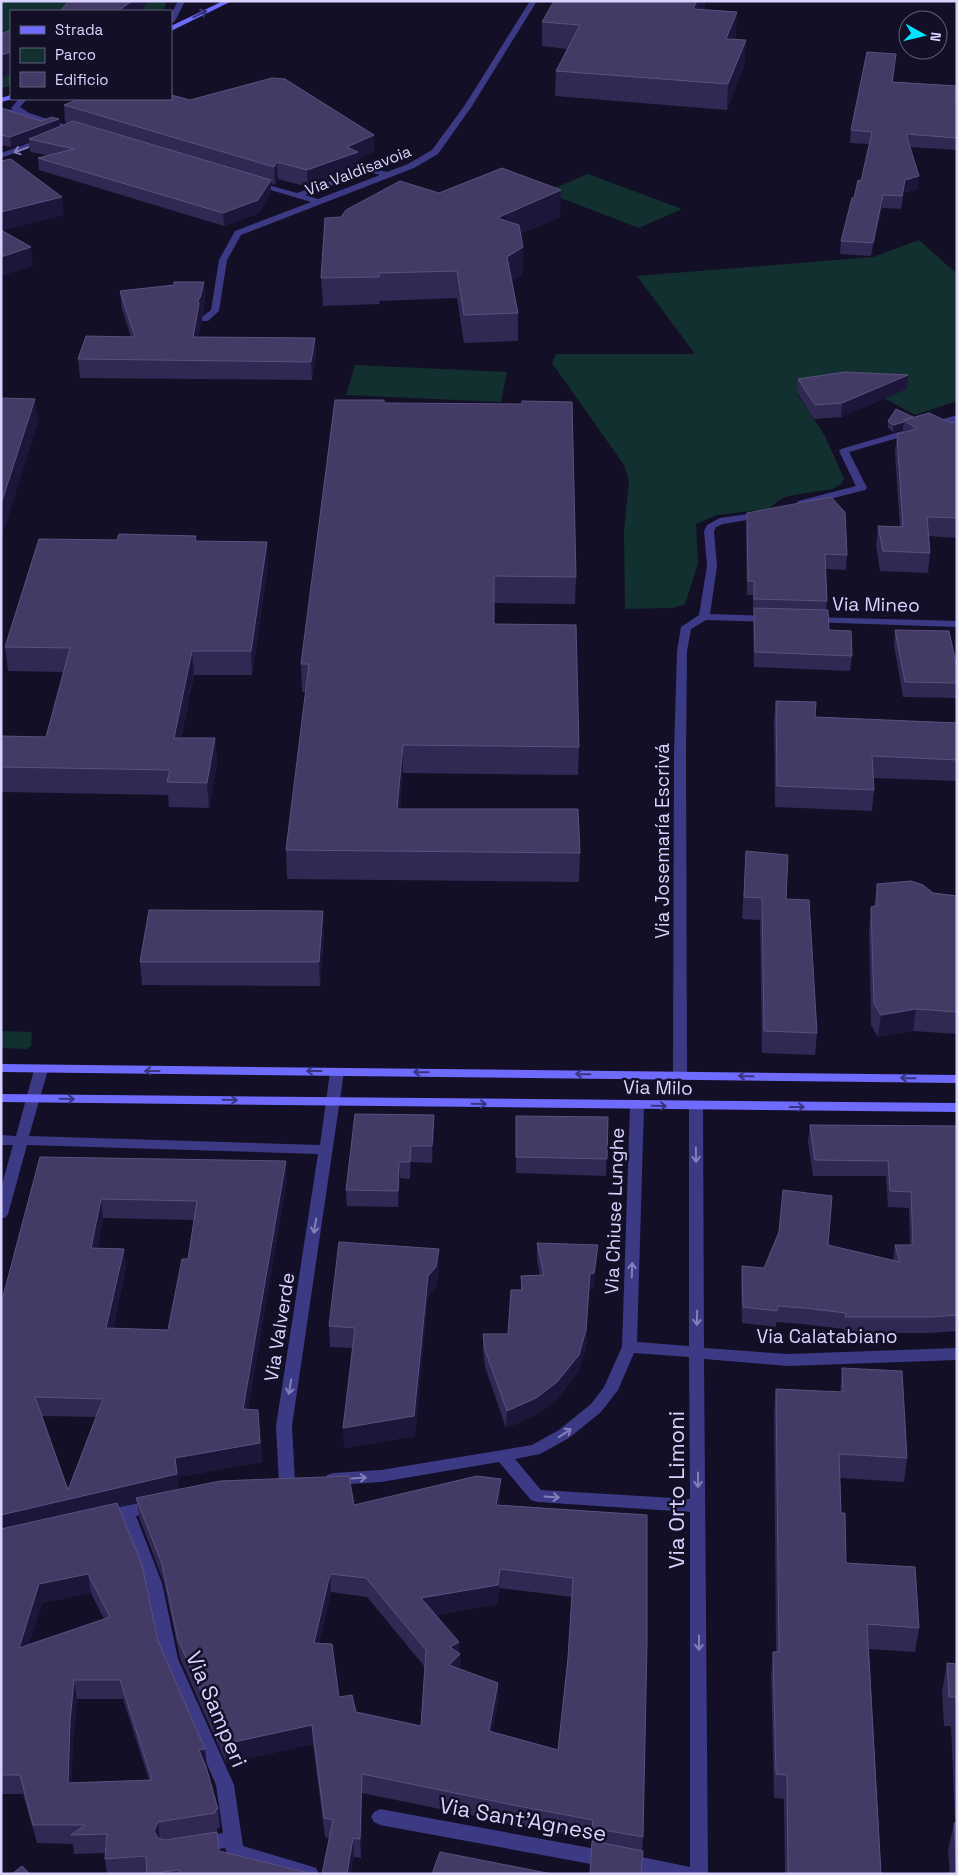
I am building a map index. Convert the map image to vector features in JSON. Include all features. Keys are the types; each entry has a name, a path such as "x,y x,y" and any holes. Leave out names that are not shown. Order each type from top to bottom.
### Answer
{"main road":[{"path":"172,28 229,1"},
{"name":"Via Milo","path":"1,1068 41,1070 957,1079"},
{"name":"Via Milo","path":"1,1098 957,1108"}],"street":[{"path":"172,19 182,1"},
{"name":"Via Valdisavoia","path":"205,319 215,311 223,260 238,233 422,161 435,152 468,106 534,1"},
{"path":"21,100 15,108 31,116"},
{"path":"1,110 31,116 89,134"},
{"path":"1,156 73,129"},
{"path":"298,195 369,169 387,175"},
{"path":"250,181 319,202"},
{"path":"794,507 862,488 844,451 957,418"},
{"path":"768,514 720,521 712,525 709,531 712,566 704,617 781,620"},
{"name":"Via Josemaría Escrivá","path":"680,1075 680,753 682,651 686,627 704,617"},
{"name":"Via Mineo","path":"801,620 957,624"},
{"path":"1,1214 41,1070"},
{"name":"Via Valverde","path":"287,1483 284,1426 337,1072"},
{"name":"Via Chiuse Lunghe","path":"629,1347 637,1106"},
{"name":"Via Orto Limoni","path":"696,1106 699,1874"},
{"path":"1,1140 326,1150"},
{"path":"269,1485 381,1476 504,1457 535,1450 564,1434 596,1408 610,1390 629,1347"},
{"name":"Via Calatabiano","path":"629,1347 788,1360 957,1354"},
{"path":"504,1457 537,1496 698,1506"},
{"path":"88,1521 171,1502"},
{"name":"Via Samperi","path":"126,1512 154,1583 170,1658 225,1785 233,1839"},
{"name":"Via Sant'Agnese","path":"380,1818 688,1874"},
{"path":"186,1846 233,1839 235,1852 310,1874"}],"green space":[{"path":"1,1 167,1 164,10 10,10 10,86 1,88"},
{"path":"588,174 682,209 639,228 545,192"},
{"path":"919,240 957,274 957,401 915,415 862,386 797,393 825,436 844,479 841,484 832,489 789,496 779,500 769,509 717,515 696,524 698,564 685,604 673,608 625,609 624,530 629,481 624,465 552,363 556,354 695,354 637,276 873,257"},
{"path":"355,365 507,372 501,402 346,395"},
{"path":"1,1031 32,1032 31,1046 26,1049 1,1048"}],"building":[{"path":"69,1 132,1 119,10 61,10"},
{"path":"554,1 697,1 693,9 737,12 726,39 746,40 728,84 556,71 580,25 542,22"},
{"path":"10,30 10,52 1,55 1,34"},
{"path":"867,52 896,54 892,82 957,86 955,100 957,100 957,138 906,134 919,176 905,180 902,196 883,195 873,243 841,241 858,180 861,181 872,132 851,130"},
{"path":"272,78 285,79 374,135 347,147 358,152 307,170 277,162 274,167 64,105 76,100 172,100 172,95 190,100"},
{"path":"1,108 41,121 52,117 59,119 10,137 1,135"},
{"path":"73,121 271,180 258,200 223,213 38,158 74,149 29,139"},
{"path":"11,159 62,197 1,212 1,161"},
{"path":"502,168 561,190 497,218 519,225 523,247 507,257 518,313 464,315 457,271 379,273 379,277 321,278 325,218 341,217 346,210 400,181 439,193"},
{"path":"1,230 31,247 1,257"},
{"path":"174,282 204,282 198,300 199,304 193,337 315,338 311,362 78,359 86,336 135,337 120,291 174,285"},
{"path":"845,372 908,375 842,403 815,405 798,379"},
{"path":"1,398 35,399 1,504"},
{"path":"335,400 384,400 384,403 522,404 522,401 572,402 576,577 494,576 494,624 576,625 579,747 403,745 397,809 578,809 580,853 286,850 309,664 301,664"},
{"path":"896,409 913,417 893,425 888,421"},
{"path":"929,413 951,423 957,421 957,518 927,517 930,553 883,551 878,526 903,527 897,434 917,429 904,420"},
{"path":"831,497 845,512 847,555 825,554 827,601 754,599 754,581 748,581 747,513"},
{"path":"119,534 196,536 195,541 267,542 251,651 192,651 174,738 215,738 207,783 167,782 170,770 1,767 1,736 46,737 70,648 5,647 39,539 117,540"},
{"path":"754,608 828,610 829,630 851,631 852,656 755,652"},
{"path":"895,630 949,631 957,668 957,683 905,682"},
{"path":"776,701 816,702 815,717 957,723 957,760 872,756 874,790 777,786"},
{"path":"746,851 788,855 786,899 809,900 817,1033 764,1031 762,898 744,897"},
{"path":"911,881 923,885 933,893 957,896 957,1012 916,1009 881,1015 874,1003 871,907 877,906 877,884"},
{"path":"149,910 323,911 319,962 140,962"},
{"path":"355,1114 434,1115 432,1146 411,1146 410,1162 399,1162 398,1191 346,1190"},
{"path":"516,1116 608,1117 607,1159 516,1157"},
{"path":"810,1125 957,1126 957,1315 932,1317 845,1317 846,1313 804,1308 778,1306 777,1311 743,1307 742,1266 764,1268 779,1232 783,1190 832,1196 828,1245 900,1262 895,1245 913,1245 911,1192 890,1191 888,1161 815,1160"},
{"path":"40,1157 286,1161 243,1409 258,1410 260,1443 175,1458 177,1474 1,1515 1,1304","holes":["101,1199 197,1201 188,1259 182,1259 168,1330 106,1328 124,1249 91,1248","35,1397 103,1399 68,1490"]},
{"path":"339,1242 439,1249 436,1267 428,1276 414,1416 343,1428 355,1328 329,1326"},
{"path":"537,1243 598,1245 594,1273 590,1274 586,1330 579,1355 557,1382 536,1398 507,1411 485,1350 483,1334 508,1334 511,1290 522,1290 521,1276 544,1275"},
{"path":"842,1368 902,1371 907,1458 839,1454 841,1513 845,1513 846,1563 915,1567 919,1628 867,1624 881,1874 788,1874 787,1775 776,1774 773,1652 779,1652 776,1389 843,1392"},
{"path":"349,1476 354,1505 477,1476 501,1479 496,1505 647,1515 647,1642 643,1837 592,1828 593,1820 362,1774 360,1839 353,1838 347,1874 322,1874 333,1820 324,1818 312,1725 225,1744 178,1640 162,1564 136,1498 220,1481","holes":["500,1569 573,1578 568,1658 558,1750 489,1731 498,1683 449,1665 460,1654 450,1647 459,1642 421,1598 498,1585","330,1574 366,1578 426,1650 421,1726 356,1712 352,1695 339,1697 332,1644 314,1643"]},
{"path":"117,1503 142,1565 158,1641 205,1749 199,1750 218,1809 215,1810 215,1813 158,1822 154,1831 158,1838 165,1840 217,1832 219,1851 313,1874 180,1874 179,1870 147,1874 146,1856 105,1859 107,1834 71,1835 85,1825 33,1825 20,1775 1,1775 1,1529","holes":["88,1574 110,1617 19,1648 39,1584","74,1680 120,1680 152,1780 68,1783 70,1721"]},
{"path":"947,1663 957,1664 957,1716 956,1697 949,1697"},
{"path":"954,1823 957,1823 957,1874"},
{"path":"592,1841 643,1851 641,1874 590,1874"},
{"path":"440,1852 552,1874 432,1874"},
{"path":"22,1866 30,1874 12,1874"}]}
